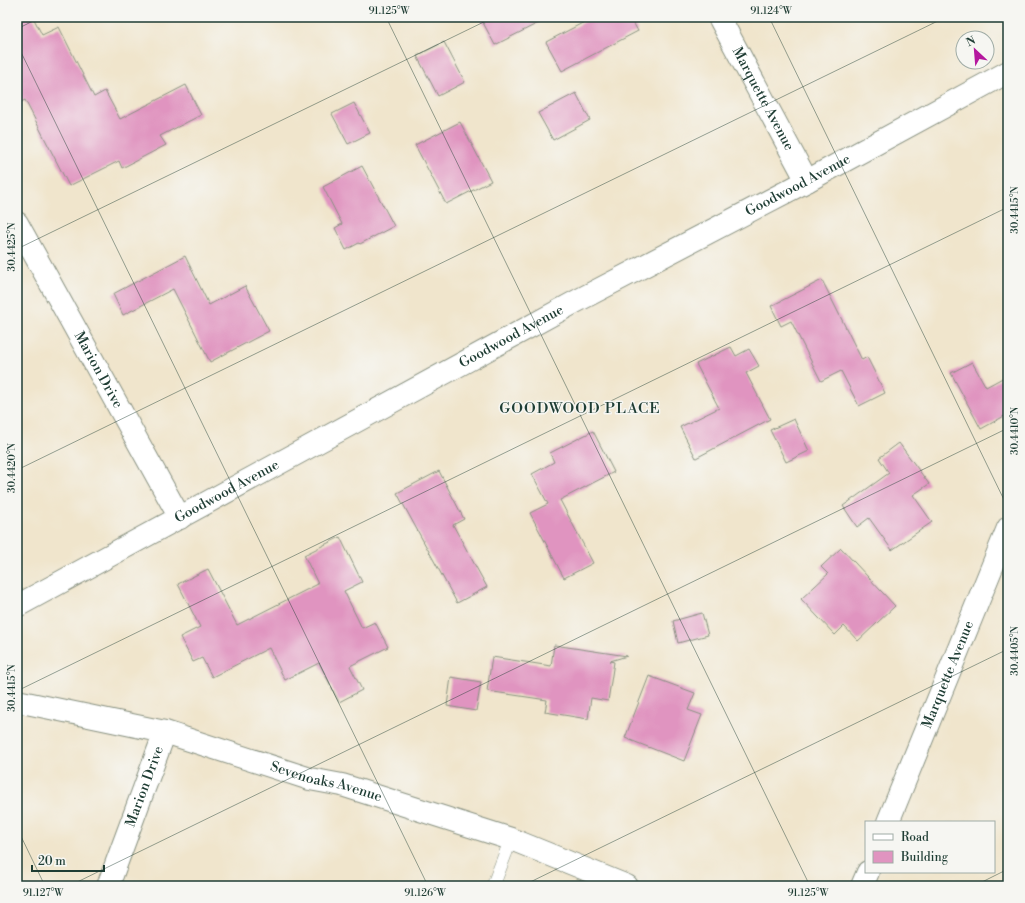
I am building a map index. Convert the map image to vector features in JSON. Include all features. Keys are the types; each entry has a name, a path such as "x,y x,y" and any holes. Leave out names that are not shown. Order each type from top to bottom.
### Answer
{"street":[{"name":"Marquette Avenue","path":"719,17 807,181"},
{"name":"Goodwood Avenue","path":"17,606 575,302 807,181 1008,72"},
{"name":"Marion Drive","path":"17,223 180,518"},
{"name":"Marquette Avenue","path":"888,821 1008,528"},
{"name":"Sevenoaks Avenue","path":"17,701 165,732 310,779 342,785 511,839 627,886"},
{"name":"Marion Drive","path":"108,886 165,732"},
{"path":"862,886 868,873"}],"lane":[{"path":"493,886 511,839"}],"building":[{"path":"17,17 33,17 42,35 59,27 94,97 105,91 120,119 186,85 201,115 160,136 166,145 122,168 119,161 69,186 25,100 17,104"},
{"path":"480,17 550,17 495,45"},
{"path":"594,17 630,17 638,31 562,71 546,42"},
{"path":"444,42 465,82 438,96 417,56"},
{"path":"576,93 590,120 553,140 538,113"},
{"path":"354,103 370,133 348,144 332,114"},
{"path":"460,122 491,181 446,204 415,145"},
{"path":"362,166 394,226 346,250 335,228 342,224 323,187"},
{"path":"185,256 209,305 245,286 269,331 210,362 173,289 123,315 113,294"},
{"path":"822,280 862,360 867,357 885,393 859,406 841,371 821,381 791,321 781,326 771,306"},
{"path":"731,347 736,356 749,349 759,366 746,373 770,419 696,458 680,427 719,408 696,364"},
{"path":"972,362 986,387 1008,375 1008,414 981,429 951,373"},
{"path":"794,419 809,451 786,462 770,430"},
{"path":"593,431 614,472 560,500 593,563 564,578 530,513 548,504 532,474 554,462 550,453"},
{"path":"899,443 929,484 913,495 932,522 892,550 869,518 857,527 843,506 889,473 879,458"},
{"path":"439,471 464,519 453,525 487,587 457,603 397,493"},
{"path":"340,537 362,582 344,591 362,628 375,622 388,647 350,666 362,690 339,702 319,663 285,680 269,648 212,677 202,658 193,662 180,637 200,627 178,584 208,569 237,625 318,584 304,555"},
{"path":"841,548 895,606 858,641 844,626 835,635 801,599 828,574 821,567"},
{"path":"702,613 708,635 678,643 673,621"},
{"path":"554,645 627,656 610,661 614,662 608,701 591,698 588,719 545,712 547,700 487,691 492,657 551,666"},
{"path":"649,676 695,693 688,710 702,715 684,761 625,738"},
{"path":"451,677 481,682 476,711 447,706"}],"district":[{"name":"GOODWOOD PLACE","path":"580,408"}]}
